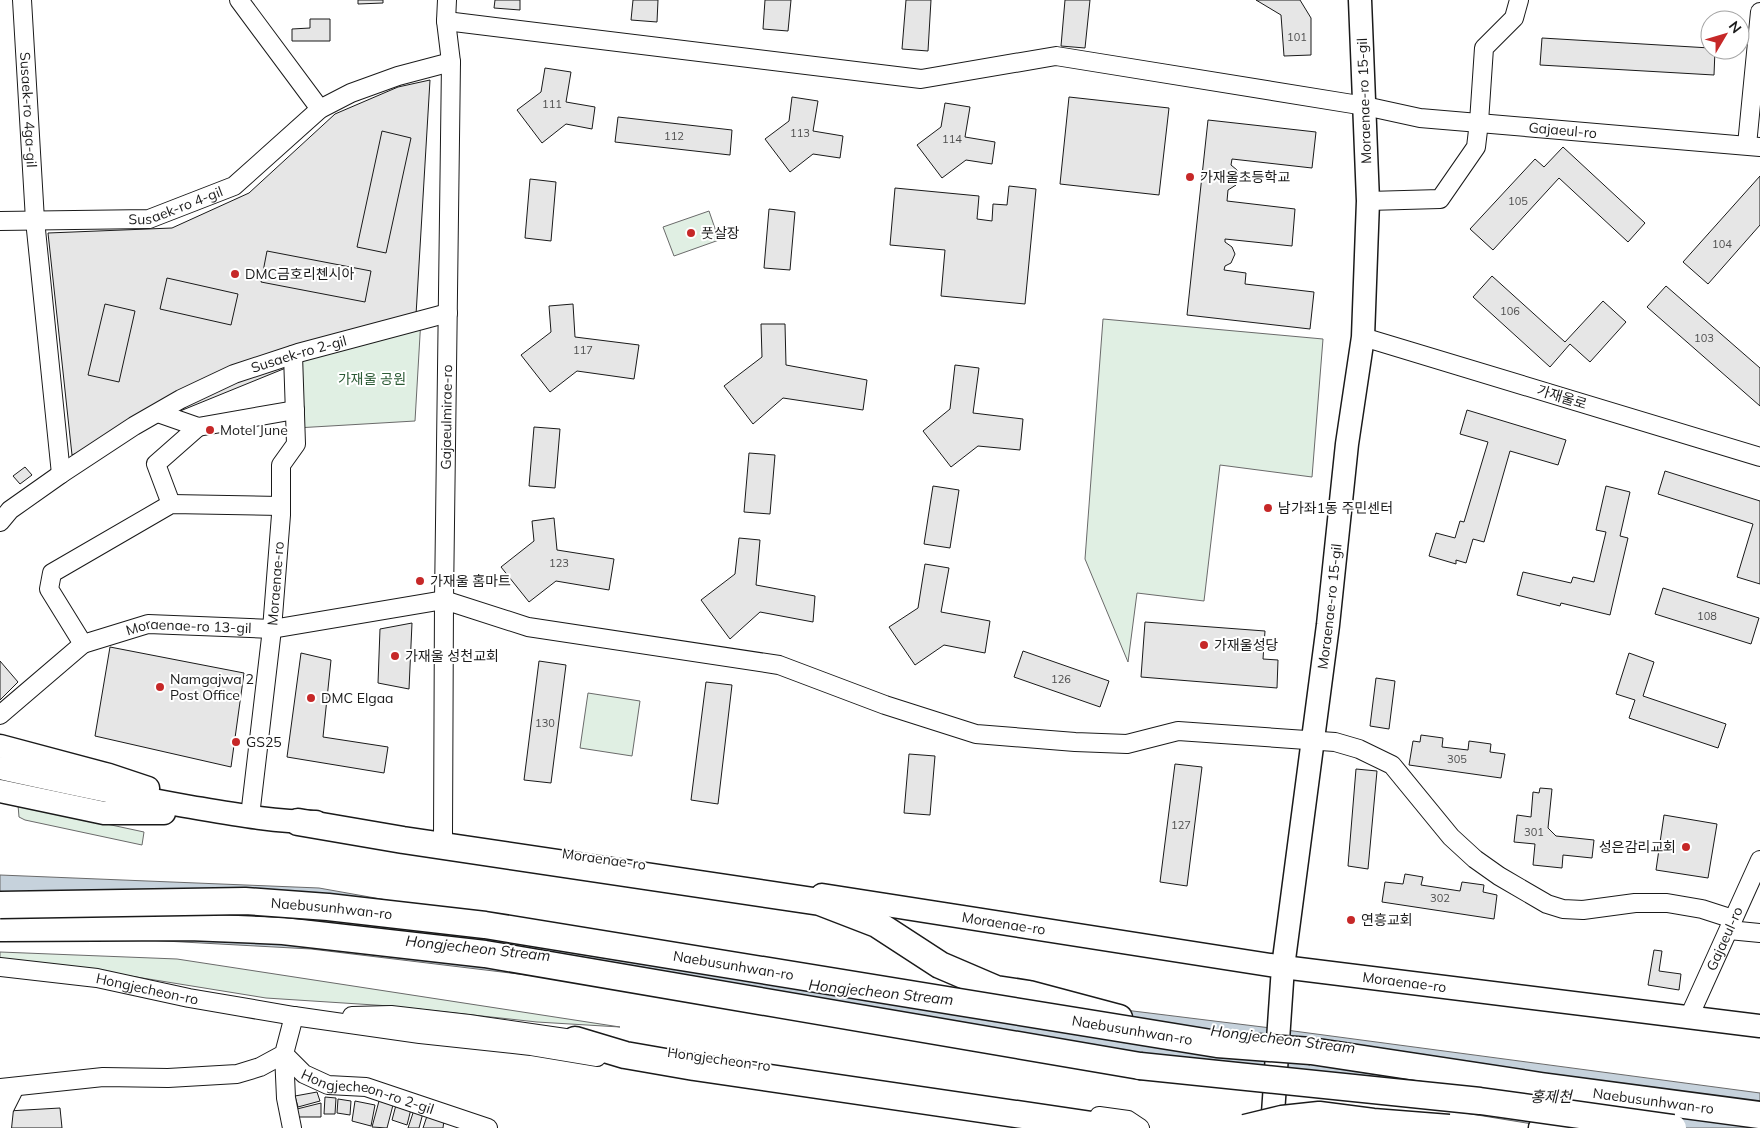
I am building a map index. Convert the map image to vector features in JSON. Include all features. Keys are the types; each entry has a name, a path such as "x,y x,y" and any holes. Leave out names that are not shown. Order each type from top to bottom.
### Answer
{"highway":[{"path":"298,822 579,867 820,902 877,924 940,964 996,989 1029,994 1217,1044"},
{"name":"Naebusunhwan-ro","path":"0,905 245,901 338,908 485,925 1217,1044 1311,1051 1550,1087 1760,1115"},
{"name":"Naebusunhwan-ro","path":"0,928 189,927 283,931 485,954 1140,1066 1480,1101 1673,1128"},
{"path":"575,1040 625,1055 1112,1128"},
{"path":"1246,1128 1282,1119 1319,1115 1373,1122 1449,1128"},
{"path":"1542,1128 1588,1116"}],"main road":[{"name":"Moraenae-ro 15-gil","path":"1272,1128 1284,967 1328,625 1347,444 1363,336 1368,201 1360,0"},
{"path":"0,746 109,775 240,815"},
{"name":"Moraenae-ro","path":"0,768 108,792 240,815 298,822 364,820 443,836 756,881 834,898 1284,967 1760,1026"},
{"path":"0,791 104,813 240,815"}],"street":[{"name":"Susaek-ro 4ga-gil","path":"22,0 35,220"},
{"path":"240,0 320,109"},
{"name":"Gajaeulmirae-ro","path":"443,836 451,62 446,21 447,0"},
{"path":"1368,201 1440,199 1476,146 1484,48 1514,18 1518,0"},
{"path":"1754,146 1760,12"},
{"name":"Gajaeul-ro","path":"446,21 921,79 1056,56 1365,106 1420,118 1754,146"},
{"name":"Susaek-ro 4-gil","path":"0,221 149,219 158,216 234,186 320,109 351,92 398,76 451,62"},
{"path":"35,220 61,474"},
{"name":"Susaek-ro 2-gil","path":"0,522 10,510 134,426 181,399 234,374 293,355 448,313"},
{"name":"가재울로","path":"1363,336 1760,457"},
{"name":"Moraenae-ro","path":"240,815 272,629 281,465 296,444 293,355"},
{"path":"158,412 198,427 295,410"},
{"path":"171,504 156,464 198,427"},
{"path":"84,644 49,589 52,573 171,504 280,506"},
{"path":"444,600 528,627 779,665 885,705 976,734 1127,744 1178,731 1335,742 1359,749 1392,764 1452,837 1475,859 1499,876 1548,904 1563,909 1583,910 1635,903 1667,903 1702,909 1731,924 1760,933"},
{"name":"Moraenae-ro 13-gil","path":"0,715 84,644 148,624 272,629 444,600"},
{"name":"Gajaeul-ro","path":"1689,1017 1759,863"},
{"name":"Hongjecheon-ro","path":"0,967 98,978 189,998 294,1016 420,1034 531,1046 678,1071 1055,1128"},
{"name":"Hongjecheon-ro","path":"294,1016 391,1015 469,1024 681,1053 1128,1120 1140,1128"},
{"path":"292,1128 286,1098 284,1054 294,1016"},
{"path":"2,1128 7,1087 103,1077 168,1078 237,1074 260,1068 284,1054"},
{"name":"Hongjecheon-ro 2-gil","path":"284,1054 304,1074 328,1085 366,1087 488,1128"}],"green space":[{"name":"풋살장","path":"709,211 719,240 674,256 663,227"},
{"name":"가재울 공원","path":"421,318 415,421 296,428 298,353"},
{"path":"1103,319 1323,339 1312,477 1220,465 1204,601 1137,593 1128,662 1085,559"},
{"path":"588,693 640,701 632,756 580,748"},
{"path":"18,805 144,832 142,845 25,820 19,817"},
{"path":"0,952 177,959 620,1027 537,1022 390,1006 266,998 130,976 0,958"}],"water":[{"path":"0,875 319,888 735,962 1271,1028 1760,1093 1760,1128 1557,1128 1268,1081 726,999 311,949 0,932"}],"building":[{"path":"358,0 383,0 383,3 358,4"},
{"path":"495,0 520,0 520,10 494,8"},
{"path":"633,0 658,0 657,22 631,20"},
{"path":"765,0 791,0 788,31 763,29"},
{"path":"906,0 931,0 928,51 902,49"},
{"path":"1065,0 1090,0 1085,48 1061,46"},
{"path":"1256,0 1300,0 1311,18 1311,55 1284,56 1281,15"},
{"path":"310,19 330,19 330,41 292,41 292,29 310,28"},
{"path":"1542,38 1700,47 1700,60 1715,60 1714,75 1540,65"},
{"path":"545,68 571,72 566,102 595,107 592,129 566,124 542,143 517,110 541,92"},
{"name":"DMC금호리첸시아","path":"430,80 416,315 72,455 48,233 172,228 249,193 335,114 398,87"},
{"path":"792,97 818,101 813,131 843,136 840,158 813,154 790,172 765,139 789,121"},
{"path":"1069,97 1169,108 1159,195 1060,184"},
{"path":"945,103 970,107 965,137 995,142 992,164 966,160 942,178 917,145 941,127"},
{"path":"618,117 732,130 730,155 615,142"},
{"path":"1208,120 1316,132 1312,168 1232,159 1231,165 1237,170 1239,178 1236,185 1228,190 1227,201 1295,209 1292,246 1225,239 1225,242 1232,247 1235,254 1231,263 1225,266 1224,270 1246,273 1245,284 1314,292 1310,329 1187,315"},
{"path":"382,131 411,138 386,253 357,247"},
{"path":"1563,147 1645,223 1628,242 1559,178 1493,250 1470,229 1535,159 1544,167"},
{"path":"1760,176 1760,225 1708,284 1683,262"},
{"path":"530,179 556,182 551,241 525,238"},
{"path":"1009,186 1036,189 1025,304 941,296 945,250 890,245 895,188 979,196 977,219 992,221 993,204 1007,205"},
{"path":"769,209 795,212 790,270 764,268"},
{"path":"267,251 371,271 365,302 261,282"},
{"path":"1492,276 1565,342 1603,301 1626,322 1590,362 1570,344 1550,367 1473,297"},
{"path":"167,278 238,294 231,325 160,309"},
{"path":"1666,286 1760,368 1760,406 1647,307"},
{"path":"105,304 135,311 119,382 88,375"},
{"path":"573,304 575,337 639,345 634,379 577,371 550,392 521,355 551,332 549,306"},
{"path":"761,324 785,324 786,365 867,380 863,410 783,398 753,424 724,386 762,357"},
{"path":"955,365 979,368 973,413 1023,419 1020,450 978,446 951,467 923,431 950,409"},
{"path":"1467,410 1566,440 1558,465 1510,451 1484,542 1473,539 1466,563 1456,560 1456,564 1429,556 1436,533 1455,538 1460,521 1464,522 1488,442 1460,434"},
{"path":"534,427 560,429 555,488 529,486"},
{"path":"749,453 775,455 770,514 744,512"},
{"path":"25,467 32,475 20,484 13,476"},
{"path":"1665,471 1760,501 1760,584 1737,577 1753,524 1658,494"},
{"path":"933,486 959,490 950,548 924,544"},
{"path":"1606,486 1630,492 1620,536 1628,538 1610,615 1561,603 1560,606 1517,595 1523,572 1571,583 1573,577 1594,582 1606,532 1596,530"},
{"path":"554,518 557,550 614,559 609,590 556,581 529,602 501,567 534,541 532,521"},
{"path":"739,538 760,540 756,585 815,596 813,622 760,612 730,639 701,600 735,574"},
{"path":"925,564 949,568 941,612 990,621 985,653 944,645 915,665 889,627 918,608"},
{"path":"1663,588 1759,618 1751,644 1655,614"},
{"name":"가재울성당","path":"1145,622 1265,631 1263,659 1278,660 1277,688 1141,677"},
{"name":"가재울 성천교회","path":"412,623 409,689 378,683 380,629"},
{"path":"110,647 244,673 231,767 95,736"},
{"path":"1023,651 1109,681 1100,707 1014,677"},
{"name":"DMC Elgaa","path":"301,653 331,660 323,737 388,747 384,773 287,757"},
{"path":"1629,653 1654,662 1643,696 1726,724 1718,748 1629,718 1635,700 1616,694"},
{"path":"0,661 18,682 0,700"},
{"path":"539,661 566,665 551,783 524,780"},
{"path":"1376,678 1395,681 1389,729 1370,726"},
{"path":"706,682 732,685 718,804 691,800"},
{"path":"1421,735 1443,738 1442,747 1468,750 1469,741 1491,744 1490,752 1505,754 1501,778 1409,765 1413,741 1420,742"},
{"path":"909,754 935,756 930,815 904,813"},
{"path":"1175,764 1202,767 1187,886 1160,882"},
{"path":"1356,769 1377,771 1368,869 1348,866"},
{"path":"1540,788 1552,789 1548,828 1556,836 1594,840 1592,858 1563,855 1562,868 1533,865 1535,844 1514,842 1517,815 1531,817 1533,792 1539,793"},
{"name":"성은감리교회","path":"1664,815 1717,824 1708,878 1656,870"},
{"path":"1405,874 1423,877 1421,885 1460,891 1462,882 1484,885 1483,892 1497,895 1494,919 1382,902 1385,882 1403,884"},
{"path":"1654,950 1662,951 1659,971 1681,974 1679,990 1648,985"},
{"path":"317,1092 320,1101 298,1107 295,1096"},
{"path":"325,1097 336,1098 335,1114 324,1114"},
{"path":"338,1099 351,1101 350,1115 337,1113"},
{"path":"355,1101 375,1105 371,1126 352,1121"},
{"path":"379,1101 393,1105 387,1128 372,1127"},
{"path":"321,1103 321,1117 297,1117 297,1109"},
{"path":"396,1105 411,1109 407,1125 392,1120"},
{"path":"60,1108 62,1128 5,1128 8,1111"},
{"path":"414,1110 423,1113 419,1128 408,1128"},
{"path":"427,1116 444,1120 443,1128 423,1128"}],"place":[{"name":"가재울초등학교","path":"1190,177"},
{"name":"풋살장","path":"691,233"},
{"name":"DMC금호리첸시아","path":"235,274"},
{"name":"Motel June","path":"210,430"},
{"name":"남가좌1동 주민센터","path":"1268,508"},
{"name":"가재울 홈마트","path":"420,581"},
{"name":"가재울성당","path":"1204,645"},
{"name":"가재울 성천교회","path":"395,656"},
{"name":"Namgajwa 2 Post Office","path":"160,687"},
{"name":"DMC Elgaa","path":"311,698"},
{"name":"GS25","path":"236,742"},
{"name":"성은감리교회","path":"1686,847"},
{"name":"연흥교회","path":"1351,920"}],"water label":[{"name":"Hongjecheon Stream","path":"478,948"},
{"name":"Hongjecheon Stream","path":"881,992"},
{"name":"Hongjecheon Stream","path":"1283,1039"},
{"name":"홍제천","path":"1551,1096"}]}
